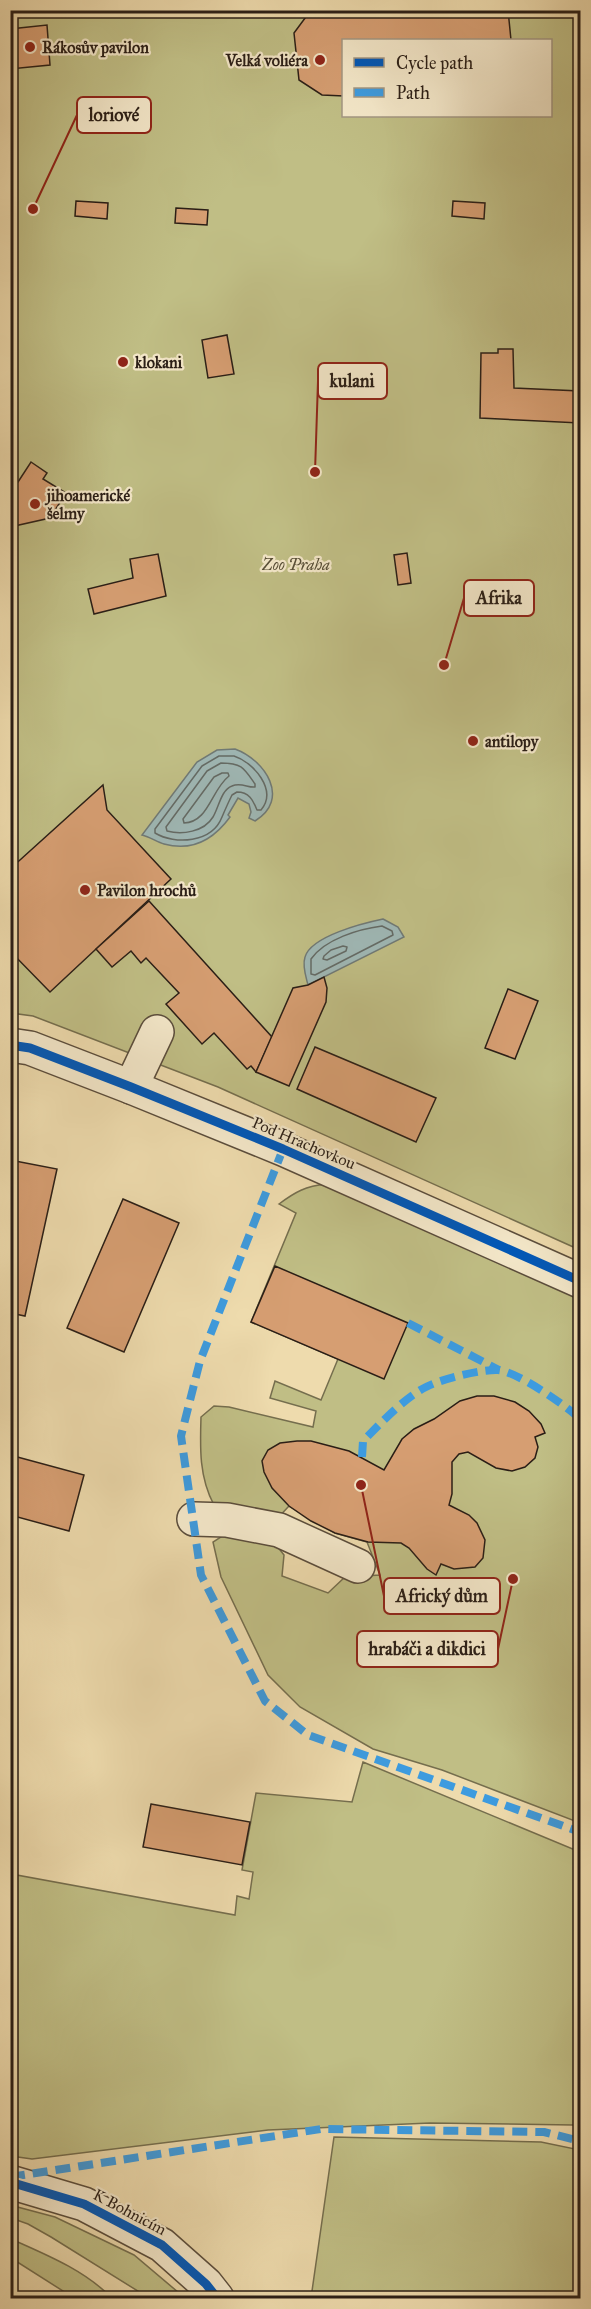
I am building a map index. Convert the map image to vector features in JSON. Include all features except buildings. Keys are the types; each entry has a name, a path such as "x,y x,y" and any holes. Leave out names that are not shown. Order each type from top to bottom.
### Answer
{"street":[{"path":"131,1087 158,1032"},
{"name":"Pod Hrachovkou","path":"10,1045 30,1048 283,1149 580,1281"},
{"path":"194,1519 227,1520 279,1530 358,1566"},
{"name":"K Bohnicím","path":"10,2182 84,2204 162,2245 206,2284 217,2298"}],"green space":[{"name":"Zoo Praha","path":"10,11 580,11 580,1250 218,1087 33,1016 11,1013"},
{"path":"326,1184 580,1297 580,1823 442,1770 373,1749 300,1707 268,1675 221,1577 213,1542 230,1531 273,1541 284,1555 282,1576 328,1593 345,1577 380,1575 367,1542 335,1533 289,1506 276,1520 214,1505 201,1462 201,1417 214,1406 229,1407 313,1427 316,1411 270,1398 275,1381 321,1400 338,1359 251,1322 296,1213 279,1204 301,1190"},
{"path":"363,1762 580,1852 580,2127 573,2125 430,2123 268,2130 32,2159 11,2156 11,1874 235,1915 237,1896 249,1899 253,1872 242,1870 256,1793 352,1802"},
{"path":"334,2137 541,2142 580,2150 580,2298 311,2298"},
{"path":"10,2205 55,2217 134,2255 185,2298 149,2298 51,2237 28,2224 11,2218"},
{"path":"11,2239 77,2271 112,2298 74,2298 11,2258"}],"water":[{"path":"235,749 256,762 270,781 271,802 266,812 255,821 249,818 251,812 249,804 238,798 224,825 210,837 193,845 175,846 142,835 197,762 217,750"},
{"path":"383,919 398,927 404,937 308,985 304,964 309,950 327,937"}],"marked path":[{"path":"283,1149 200,1361 181,1436 201,1575 265,1701 308,1735 580,1832"},
{"path":"408,1323 499,1370"},
{"path":"362,1457 363,1441 409,1398 433,1384 472,1373 498,1370 517,1376 553,1398 580,1419"},
{"path":"10,2177 321,2129 544,2132 580,2141"}],"cycle path":[{"path":"10,1045 30,1048 283,1149 580,1281"},
{"path":"10,2182 84,2204 162,2245 206,2284 217,2298"}],"place":[{"name":"Rákosův pavilon","path":"30,47"},
{"name":"Velká voliéra","path":"320,60"},
{"name":"loriové","path":"33,209"},
{"name":"klokani","path":"123,362"},
{"name":"kulani","path":"315,472"},
{"name":"jihoamerické šelmy","path":"35,504"},
{"name":"Afrika","path":"444,665"},
{"name":"antilopy","path":"473,741"},
{"name":"Pavilon hrochů","path":"85,890"},
{"name":"Africký dům","path":"361,1485"},
{"name":"hrabáči a dikdici","path":"513,1579"}]}
